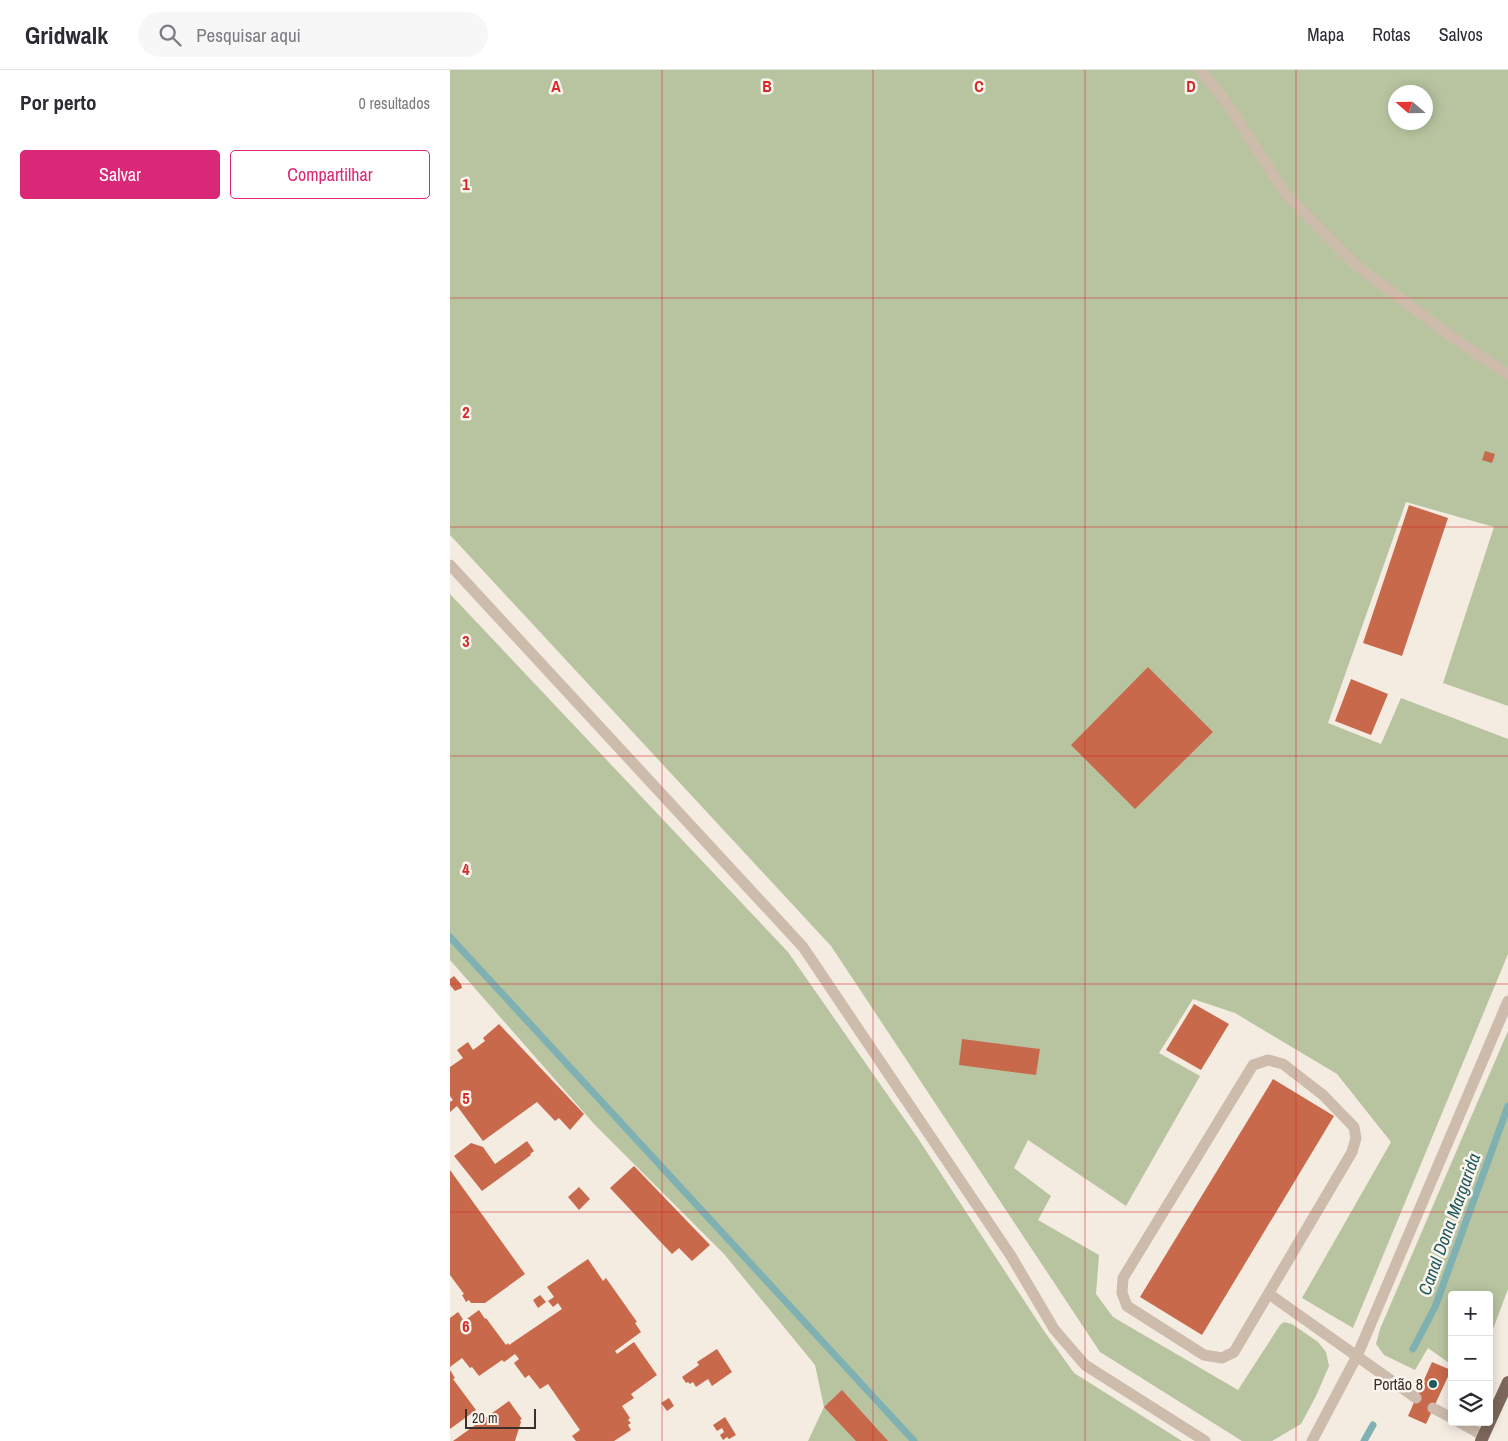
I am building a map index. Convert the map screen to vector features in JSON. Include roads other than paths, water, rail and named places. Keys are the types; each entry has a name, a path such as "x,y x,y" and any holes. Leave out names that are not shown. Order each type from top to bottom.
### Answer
{"main road":[{"path":"1483,1439 1508,1382"}],"lane":[{"path":"1201,70 1229,106 1285,193 1357,266 1459,342 1508,374"},
{"path":"450,565 802,947 1010,1256 1054,1329 1085,1365 1126,1389 1204,1441"},
{"path":"1312,1441 1357,1356 1508,1001"},
{"path":"1268,1060 1283,1064 1323,1095 1354,1126 1356,1138 1352,1152 1269,1294 1234,1352 1222,1358 1204,1355 1127,1306 1122,1293 1123,1278 1253,1065 1268,1060"},
{"path":"1269,1294 1416,1398"},
{"path":"1433,1408 1448,1416"},
{"path":"1465,1426 1483,1439"}],"waterway":[{"path":"450,937 914,1441"},
{"name":"Canal Dona Margarida","path":"1413,1349 1435,1307 1508,1106"},
{"name":"Canal Dona Margarida","path":"1364,1441 1373,1425"}],"place":[{"name":"Portão 8","path":"1433,1384"}]}
